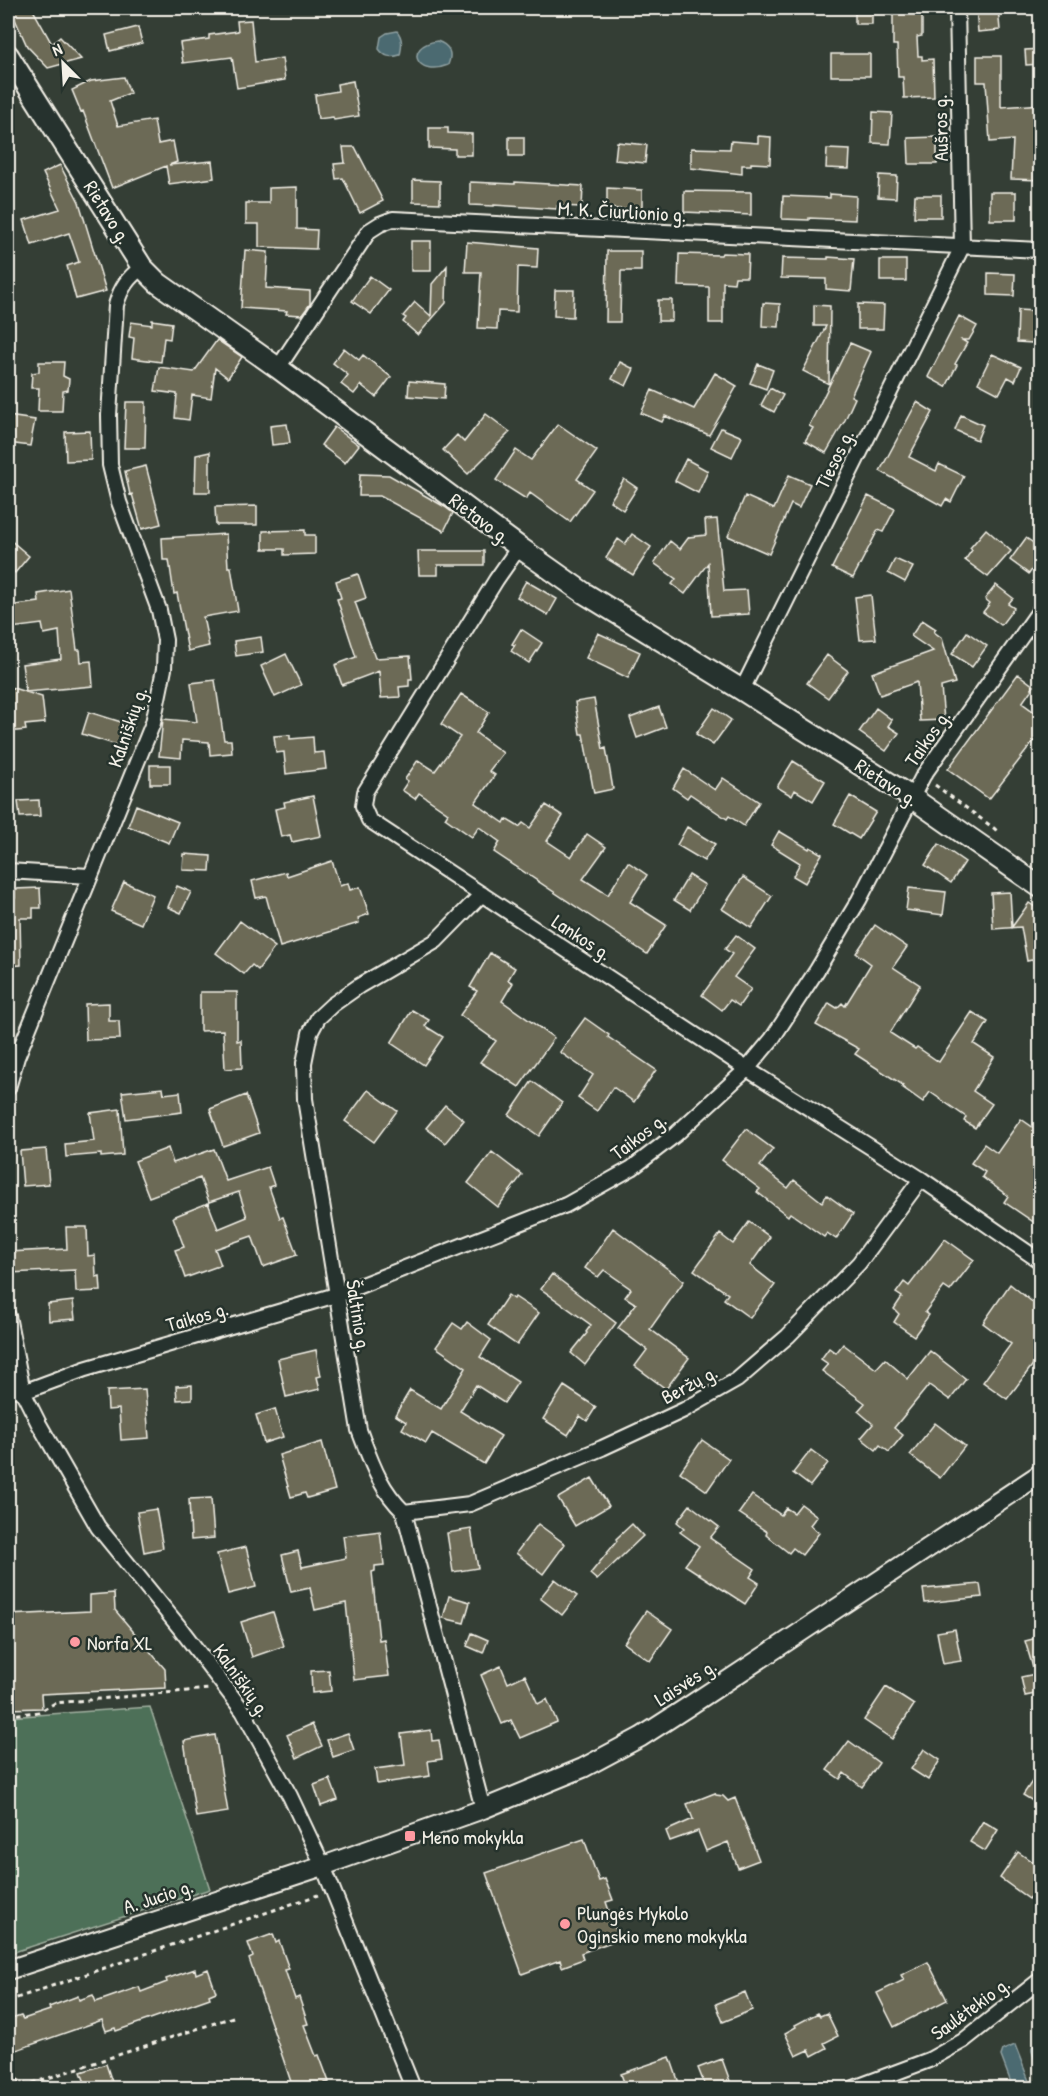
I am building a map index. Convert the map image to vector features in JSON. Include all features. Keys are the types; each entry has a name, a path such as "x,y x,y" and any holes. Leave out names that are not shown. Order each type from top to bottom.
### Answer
{"main road":[{"name":"Rietavo g.","path":"8,55 142,267 158,283 278,368 584,593 911,797 1041,887"}],"street":[{"name":"Aušros g.","path":"957,8 962,247"},
{"name":"M. K. Čiurlionio g.","path":"278,368 369,231 393,219 1041,250"},
{"name":"Tiesos g.","path":"742,690 962,247"},
{"name":"Kalniškių g.","path":"8,1088 17,1057 153,723 164,669 165,640 159,610 119,502 110,465 109,415 116,305 120,291 129,277 142,267"},
{"name":"Lankos g.","path":"519,547 496,580 365,792 363,806 369,820 747,1069 921,1179 1041,1261"},
{"name":"Taikos g.","path":"23,1392 85,1369 336,1295 575,1200 632,1168 675,1135 747,1069 772,1039 859,900 923,776 1041,610"},
{"path":"8,871 89,876"},
{"name":"Šaltinio g.","path":"482,894 436,941 332,1005 318,1018 310,1033 304,1063 305,1099 359,1430 376,1474 390,1499 404,1512 483,1809"},
{"name":"Beržų g.","path":"404,1512 470,1504 602,1448 684,1410 737,1380 788,1336 859,1263 921,1179"},
{"name":"Kalniškių g.","path":"8,1316 23,1392 99,1527 243,1711 276,1772 323,1866 413,2088"},
{"path":"8,1384 23,1392"},
{"name":"Laisvės g.","path":"323,1866 483,1809 583,1768 640,1737 1041,1474"},
{"name":"A. Jucio g.","path":"8,1970 323,1866"},
{"name":"Saulėtekio g.","path":"854,2088 929,2060 963,2041 1041,1980"}],"path":[{"path":"923,776 994,829 1001,837"},
{"path":"8,1714 39,1712 55,1702 208,1690 222,1684"},
{"path":"8,2001 333,1890"},
{"path":"8,2075 27,2085 236,2016"}],"green space":[{"path":"150,1707 210,1889 8,1954 8,1717"}],"water":[{"path":"397,31 402,42 400,55 391,57 383,54 379,49 381,37"},
{"path":"437,41 449,50 448,65 437,68 421,64 417,54 420,49 426,44"},
{"path":"1040,2043 1040,2076 1032,2047"},
{"path":"1015,2045 1029,2081 1013,2088 1001,2056 1003,2050"}],"building":[{"path":"10,8 32,8 52,44 60,37 81,59 48,68 27,46"},
{"path":"855,8 872,8 872,24 855,24"},
{"path":"976,8 998,8 1000,30 978,32"},
{"path":"893,12 922,12 922,36 917,37 918,56 922,56 922,60 933,59 934,97 904,98 903,77 898,77 897,45 893,45"},
{"path":"251,20 255,62 282,58 285,80 237,88 232,57 183,63 180,43 209,39 209,35 238,31 237,21"},
{"path":"138,27 142,43 110,51 106,35"},
{"path":"1041,49 1041,64 1026,65 1025,50"},
{"path":"831,54 870,54 870,76 831,76"},
{"path":"977,56 1001,56 1001,107 1041,104 1041,180 1011,179 1013,140 990,142 986,82 977,82"},
{"path":"124,77 130,93 110,101 118,126 154,120 158,144 173,141 177,162 169,165 212,161 214,178 169,184 166,166 112,188 83,111 81,112 72,90 91,81"},
{"path":"353,81 359,116 334,120 333,117 318,119 315,95 338,91 337,84"},
{"path":"873,112 892,113 890,144 872,143"},
{"path":"429,128 448,128 448,133 472,134 472,155 455,155 455,149 429,148"},
{"path":"758,136 771,137 770,164 742,165 742,174 691,168 691,148 730,149 731,141 758,143"},
{"path":"509,137 524,137 524,156 509,156"},
{"path":"937,137 937,164 909,164 908,138"},
{"path":"617,142 647,145 645,163 615,160"},
{"path":"343,147 355,147 383,201 360,213 343,178 336,179 334,164 345,163"},
{"path":"827,149 850,150 849,169 826,168"},
{"path":"60,165 79,202 106,291 76,299 67,266 79,262 69,233 32,245 24,220 60,209 43,173"},
{"path":"879,175 897,176 896,198 878,197"},
{"path":"413,180 440,181 440,203 413,202"},
{"path":"470,182 583,186 582,207 557,206 557,209 470,205"},
{"path":"297,187 297,229 317,230 316,249 259,247 259,224 246,224 246,203 269,203 269,188"},
{"path":"607,188 642,190 642,211 607,208"},
{"path":"684,191 751,192 751,215 684,212"},
{"path":"990,192 1016,192 1016,220 990,220"},
{"path":"830,194 856,196 855,220 782,219 783,196 830,198"},
{"path":"915,195 941,195 941,217 914,217"},
{"path":"411,241 431,241 431,271 411,271"},
{"path":"467,242 538,248 537,268 518,267 517,312 498,311 497,329 478,328 481,272 465,272"},
{"path":"245,250 268,252 266,288 310,291 310,304 302,315 286,314 287,311 241,308"},
{"path":"607,251 641,251 641,271 621,271 620,322 606,322"},
{"path":"722,253 748,254 747,277 735,277 734,283 723,282 723,323 709,323 709,287 678,286 679,254 721,255"},
{"path":"828,257 854,259 851,291 826,289 826,279 781,278 782,258 828,259"},
{"path":"880,260 906,260 906,281 880,281"},
{"path":"447,266 446,303 418,335 403,322 406,318 403,316 415,302 431,316 432,284"},
{"path":"988,273 1015,274 1014,296 988,295"},
{"path":"370,276 389,290 371,314 352,301"},
{"path":"555,290 574,290 573,317 554,316"},
{"path":"658,300 672,300 672,321 658,321"},
{"path":"763,303 780,304 779,327 762,326"},
{"path":"858,304 884,305 883,329 858,329"},
{"path":"814,305 830,306 829,384 803,371 826,326 814,326"},
{"path":"1018,310 1035,311 1034,327 1041,327 1041,341 1017,342"},
{"path":"959,316 977,326 969,340 962,340 967,343 946,387 928,377"},
{"path":"152,320 172,323 170,339 164,338 161,362 132,358 134,338 129,337 131,322 152,325"},
{"path":"217,340 242,357 228,378 215,368 211,398 192,395 189,420 175,418 177,394 155,391 159,367 194,372"},
{"path":"850,343 871,352 851,396 855,398 826,453 805,441 813,428 809,426"},
{"path":"344,348 359,360 363,355 391,377 376,397 361,385 354,394 341,384 348,375 333,363"},
{"path":"992,354 1021,367 1015,381 1008,377 999,394 978,383"},
{"path":"39,362 64,362 63,376 69,379 68,390 63,391 62,411 38,411 39,388 31,388 32,373 39,372"},
{"path":"620,362 634,369 626,386 612,379"},
{"path":"758,364 773,370 766,389 750,383"},
{"path":"715,373 737,386 709,435 665,416 662,422 641,413 652,390 694,409"},
{"path":"409,381 445,384 444,399 408,396"},
{"path":"770,388 783,395 774,412 761,405"},
{"path":"126,402 146,402 145,448 124,448"},
{"path":"917,402 933,412 909,457 936,471 939,464 964,476 951,502 946,499 942,506 880,471"},
{"path":"486,414 510,432 468,474 443,450 457,435 464,442"},
{"path":"961,415 983,425 977,440 955,430"},
{"path":"8,416 35,420 30,446 8,443"},
{"path":"287,424 290,443 272,445 270,426"},
{"path":"558,424 597,451 577,479 593,490 570,522 530,493 526,499 496,480 516,450 531,460"},
{"path":"334,427 359,445 345,463 321,445"},
{"path":"721,428 742,437 732,457 711,447"},
{"path":"90,431 91,460 66,461 65,432"},
{"path":"210,452 210,492 195,492 196,455"},
{"path":"686,459 708,471 698,493 675,481"},
{"path":"146,466 161,524 142,529 132,494 130,495 125,471"},
{"path":"360,474 389,475 445,507 453,513 444,531 380,496 359,496"},
{"path":"789,475 810,484 799,508 791,504 769,554 728,536 745,496 774,509"},
{"path":"624,479 637,488 623,510 610,501"},
{"path":"868,496 895,509 883,532 878,530 853,578 832,568"},
{"path":"257,506 257,525 216,525 215,507"},
{"path":"717,519 724,591 747,590 749,614 711,616 708,563 685,594 672,584 676,579 654,563 670,541 680,549 689,537 706,535 705,520"},
{"path":"986,529 1011,551 988,577 965,560 972,550 970,548"},
{"path":"305,530 305,535 315,535 315,554 284,555 284,549 263,549 263,531"},
{"path":"226,534 228,567 231,567 238,611 203,617 209,646 188,651 177,593 174,594 169,560 163,560 162,538"},
{"path":"632,534 651,547 633,575 606,558 618,539 625,544"},
{"path":"8,538 29,556 15,573 8,566"},
{"path":"1026,538 1041,548 1041,573 1033,568 1029,574 1010,560"},
{"path":"418,551 484,551 484,565 438,565 438,575 419,575"},
{"path":"895,559 913,567 905,582 888,573"},
{"path":"358,574 366,598 355,602 375,658 410,656 412,679 409,679 409,686 399,687 400,697 381,698 379,671 342,685 335,665 356,657 337,599 341,598 336,581"},
{"path":"526,581 557,599 548,615 517,597"},
{"path":"996,585 1013,598 1008,604 1014,608 1001,625 983,612 990,603 985,599"},
{"path":"69,589 77,650 80,650 81,662 91,661 93,686 26,692 22,664 61,659 59,631 44,634 42,624 11,628 11,622 8,622 8,606 39,602 38,594"},
{"path":"871,595 876,639 860,640 855,597"},
{"path":"922,620 936,629 934,632 942,638 955,683 941,687 944,720 920,721 917,682 880,695 872,673 933,651 911,636"},
{"path":"521,629 542,643 529,663 511,651 515,645 512,644"},
{"path":"967,632 987,646 972,667 952,654"},
{"path":"598,633 640,652 628,678 586,658"},
{"path":"261,637 263,652 236,656 234,641"},
{"path":"286,654 301,685 275,697 261,666"},
{"path":"827,655 848,671 828,698 807,683"},
{"path":"1018,674 1034,686 1022,703 1041,717 1041,732 989,799 948,769"},
{"path":"215,680 224,740 231,740 232,753 210,755 209,742 182,740 181,758 159,756 163,719 197,722 191,683"},
{"path":"10,687 42,697 45,723 25,725 26,730 8,732"},
{"path":"461,694 489,712 476,733 503,753 489,771 495,775 475,803 504,823 506,819 519,827 523,823 530,828 546,805 563,816 547,841 571,857 587,834 606,847 583,879 608,895 628,862 647,875 630,902 666,925 647,954 494,852 500,842 479,827 472,837 445,818 448,813 419,793 415,799 402,790 408,781 405,779 418,760 435,771 460,737 441,724"},
{"path":"594,699 613,789 594,793 575,702"},
{"path":"659,707 666,727 637,738 630,718"},
{"path":"714,708 731,720 713,745 696,734"},
{"path":"876,708 892,720 888,726 899,733 886,751 859,732"},
{"path":"89,712 134,726 126,748 82,734"},
{"path":"290,735 290,739 313,737 314,753 324,752 326,769 286,774 284,752 276,753 274,736"},
{"path":"793,761 825,781 813,801 795,790 792,796 777,787"},
{"path":"150,765 170,765 170,784 150,784"},
{"path":"684,769 715,790 723,778 759,802 744,826 729,816 727,819 690,794 687,798 673,788"},
{"path":"313,796 321,836 292,842 290,835 281,837 275,809 285,807 284,802"},
{"path":"850,796 876,812 859,839 834,824"},
{"path":"39,800 40,816 20,817 18,801"},
{"path":"136,805 178,822 169,843 128,826"},
{"path":"687,827 715,844 704,861 677,845"},
{"path":"779,831 822,854 805,883 793,876 800,863 771,845"},
{"path":"939,844 965,862 951,883 925,865"},
{"path":"184,854 211,856 210,871 183,870"},
{"path":"332,861 340,886 348,883 350,890 360,887 369,914 358,918 359,923 280,947 266,896 256,898 252,881 286,872 287,876"},
{"path":"689,875 705,885 690,910 674,900"},
{"path":"743,877 772,896 751,928 722,909"},
{"path":"124,882 153,895 141,924 111,911"},
{"path":"177,886 191,892 181,913 168,907"},
{"path":"40,888 41,908 33,908 33,918 20,918 21,965 8,966 8,899 15,898 15,889"},
{"path":"909,888 946,892 943,915 906,910"},
{"path":"1010,892 1012,927 1029,903 1041,911 1041,958 1027,961 1021,927 993,929 991,893"},
{"path":"240,921 275,947 258,970 252,965 244,974 216,953"},
{"path":"875,925 907,947 893,967 920,985 890,1033 939,1062 972,1012 988,1022 974,1044 994,1057 973,1091 992,1104 975,1128 964,1121 966,1117 930,1092 923,1102 902,1087 903,1085 855,1054 859,1049 816,1025 829,1003 837,1008 842,1003 845,1006 871,964 856,953"},
{"path":"736,935 755,949 734,977 751,989 739,1006 730,1000 722,1010 702,995 732,954 725,949"},
{"path":"490,953 515,968 508,980 513,983 502,1001 554,1038 519,1087 480,1062 496,1041 460,1015 477,991 470,987"},
{"path":"200,992 237,992 237,1041 241,1040 242,1068 225,1069 223,1030 200,1031"},
{"path":"109,1003 109,1021 119,1021 120,1039 86,1040 85,1004"},
{"path":"412,1010 429,1020 425,1026 443,1037 424,1065 391,1043"},
{"path":"585,1018 656,1070 634,1102 613,1087 597,1111 578,1098 593,1075 560,1052"},
{"path":"532,1081 562,1103 539,1136 509,1115"},
{"path":"163,1088 164,1094 180,1092 182,1112 126,1119 122,1092"},
{"path":"368,1090 397,1111 374,1142 345,1121"},
{"path":"246,1095 259,1133 223,1146 210,1109"},
{"path":"445,1105 464,1120 445,1143 426,1128"},
{"path":"120,1109 123,1155 66,1157 65,1144 94,1141 90,1113"},
{"path":"1021,1119 1041,1133 1041,1227 1004,1202 1008,1196 982,1177 985,1172 971,1163 984,1144 997,1153"},
{"path":"746,1129 773,1149 760,1166 788,1188 794,1180 822,1202 827,1195 853,1214 836,1239 827,1233 824,1237 790,1213 788,1216 757,1192 760,1189 722,1160"},
{"path":"168,1148 173,1163 214,1149 226,1181 268,1167 274,1185 269,1187 297,1255 263,1267 252,1236 215,1249 221,1265 185,1278 175,1250 184,1247 173,1217 208,1203 218,1229 247,1217 239,1192 209,1202 200,1178 149,1197 135,1161"},
{"path":"46,1149 49,1184 23,1186 20,1151"},
{"path":"492,1152 522,1175 498,1207 468,1183"},
{"path":"749,1222 770,1237 750,1265 775,1285 750,1318 724,1299 728,1294 694,1270 720,1234 733,1244"},
{"path":"66,1227 87,1227 88,1256 95,1255 96,1277 100,1276 101,1291 76,1292 75,1270 8,1273 8,1252 67,1249"},
{"path":"613,1228 684,1281 650,1329 689,1358 666,1389 635,1366 647,1350 618,1328 636,1304 625,1297 631,1289 604,1270 598,1277 585,1268"},
{"path":"945,1239 974,1260 950,1291 944,1287 925,1312 929,1315 914,1336 894,1322 899,1314 894,1309 902,1297 896,1293 904,1282 909,1286"},
{"path":"552,1274 616,1323 585,1365 571,1353 591,1325 541,1289"},
{"path":"1010,1284 1041,1309 1041,1354 1007,1399 983,1382 1011,1344 983,1323"},
{"path":"508,1295 539,1313 517,1345 488,1325"},
{"path":"73,1301 75,1319 49,1321 48,1304"},
{"path":"467,1322 491,1340 480,1357 518,1382 504,1403 476,1385 460,1411 501,1436 484,1464 432,1433 426,1443 402,1429 406,1422 395,1415 410,1390 441,1409 466,1368 436,1347 453,1323 462,1329"},
{"path":"843,1344 876,1369 885,1359 908,1379 930,1351 966,1379 950,1400 929,1385 894,1428 903,1435 889,1452 880,1445 876,1450 861,1438 873,1424 858,1411 865,1403 822,1371 828,1364 821,1359 829,1348 836,1353"},
{"path":"316,1350 321,1376 317,1377 320,1389 286,1397 278,1359"},
{"path":"192,1385 192,1399 177,1400 176,1386"},
{"path":"564,1386 596,1407 587,1421 580,1416 568,1435 543,1419"},
{"path":"145,1389 149,1438 121,1440 119,1409 108,1410 107,1391"},
{"path":"275,1409 283,1437 264,1443 256,1415"},
{"path":"935,1423 965,1446 940,1478 910,1455"},
{"path":"702,1440 729,1459 707,1491 680,1472"},
{"path":"322,1442 335,1490 307,1498 305,1493 291,1497 279,1455"},
{"path":"811,1450 828,1463 810,1486 793,1473"},
{"path":"592,1478 609,1506 575,1526 558,1498"},
{"path":"752,1495 781,1515 786,1508 794,1513 801,1504 817,1516 810,1525 819,1533 802,1555 793,1548 789,1553 766,1535 767,1532 739,1513"},
{"path":"211,1498 214,1538 191,1540 189,1499"},
{"path":"690,1505 719,1527 710,1538 755,1569 750,1577 759,1583 745,1604 685,1565 699,1546 680,1532 684,1528 677,1522"},
{"path":"156,1509 163,1548 144,1552 137,1512"},
{"path":"538,1524 565,1544 543,1574 516,1553"},
{"path":"632,1524 643,1536 597,1580 590,1574 617,1541 616,1539"},
{"path":"471,1529 478,1568 453,1572 447,1533"},
{"path":"380,1531 384,1565 375,1566 375,1571 372,1572 379,1640 384,1639 389,1676 354,1680 346,1603 315,1610 310,1588 291,1592 282,1555 298,1551 302,1567 346,1558 343,1536"},
{"path":"246,1547 256,1587 228,1594 217,1554"},
{"path":"555,1579 577,1596 562,1615 540,1598"},
{"path":"980,1584 982,1597 925,1603 923,1589"},
{"name":"Norfa XL","path":"114,1593 115,1610 165,1669 166,1688 41,1694 42,1708 8,1709 8,1615 90,1611 90,1595"},
{"path":"449,1596 470,1602 464,1623 443,1618"},
{"path":"646,1611 672,1629 650,1661 624,1643"},
{"path":"273,1612 284,1646 252,1657 241,1622"},
{"path":"955,1629 961,1661 943,1664 937,1632"},
{"path":"472,1633 488,1640 483,1653 467,1646"},
{"path":"1041,1637 1041,1680 1038,1680 1040,1693 1025,1696 1021,1677 1035,1674 1025,1641"},
{"path":"501,1666 508,1683 525,1675 538,1704 547,1699 557,1722 520,1738 511,1720 502,1724 481,1675"},
{"path":"329,1670 331,1691 312,1693 311,1671"},
{"path":"886,1687 914,1705 892,1739 864,1720"},
{"path":"312,1724 322,1746 297,1758 287,1735"},
{"path":"431,1730 432,1741 439,1740 442,1759 428,1761 430,1776 377,1784 375,1769 405,1765 401,1734"},
{"path":"348,1733 354,1750 333,1757 327,1740"},
{"path":"215,1735 228,1812 196,1817 184,1741"},
{"path":"849,1741 879,1763 862,1787 844,1773 840,1779 827,1770"},
{"path":"924,1749 940,1760 928,1780 911,1769"},
{"path":"1041,1768 1041,1806 1023,1795"},
{"path":"330,1779 338,1800 321,1806 314,1785"},
{"path":"715,1793 728,1801 735,1798 759,1860 738,1868 728,1842 706,1851 698,1831 670,1841 666,1831 693,1819 687,1804"},
{"path":"983,1821 998,1830 985,1851 970,1842"},
{"path":"584,1839 599,1881 605,1879 613,1900 606,1902 619,1939 581,1953 583,1959 562,1967 560,1960 522,1974 486,1873"},
{"path":"1018,1852 1041,1868 1041,1883 1029,1899 1000,1878"},
{"path":"273,1934 276,1943 279,1941 289,1969 285,1970 295,1999 299,1997 308,2024 304,2025 329,2082 325,2083 326,2088 293,2088 249,1959 253,1957 248,1943"},
{"path":"928,1962 947,2000 894,2027 877,1993 904,1980 901,1975"},
{"path":"195,1969 196,1974 208,1969 216,1992 209,1995 210,1998 116,2031 115,2028 106,2031 102,2020 8,2053 8,2020 21,2016 23,2019 50,2010 49,2007 78,1996 79,2000 93,1995 96,2002 139,1987 141,1992 167,1982 166,1979"},
{"path":"745,1992 752,2010 723,2022 716,2004"},
{"path":"818,2013 820,2016 827,2013 838,2036 824,2043 827,2048 812,2056 809,2050 796,2056 785,2033"},
{"path":"670,2057 680,2086 626,2088 621,2074"},
{"path":"722,2059 730,2081 706,2088 698,2068"},
{"path":"106,2064 114,2088 87,2088 81,2072"}],"place":[{"name":"Norfa XL","path":"75,1642"},
{"name":"Meno mokykla","path":"410,1836"},
{"name":"Plungės Mykolo Oginskio meno mokykla","path":"565,1924"}]}
